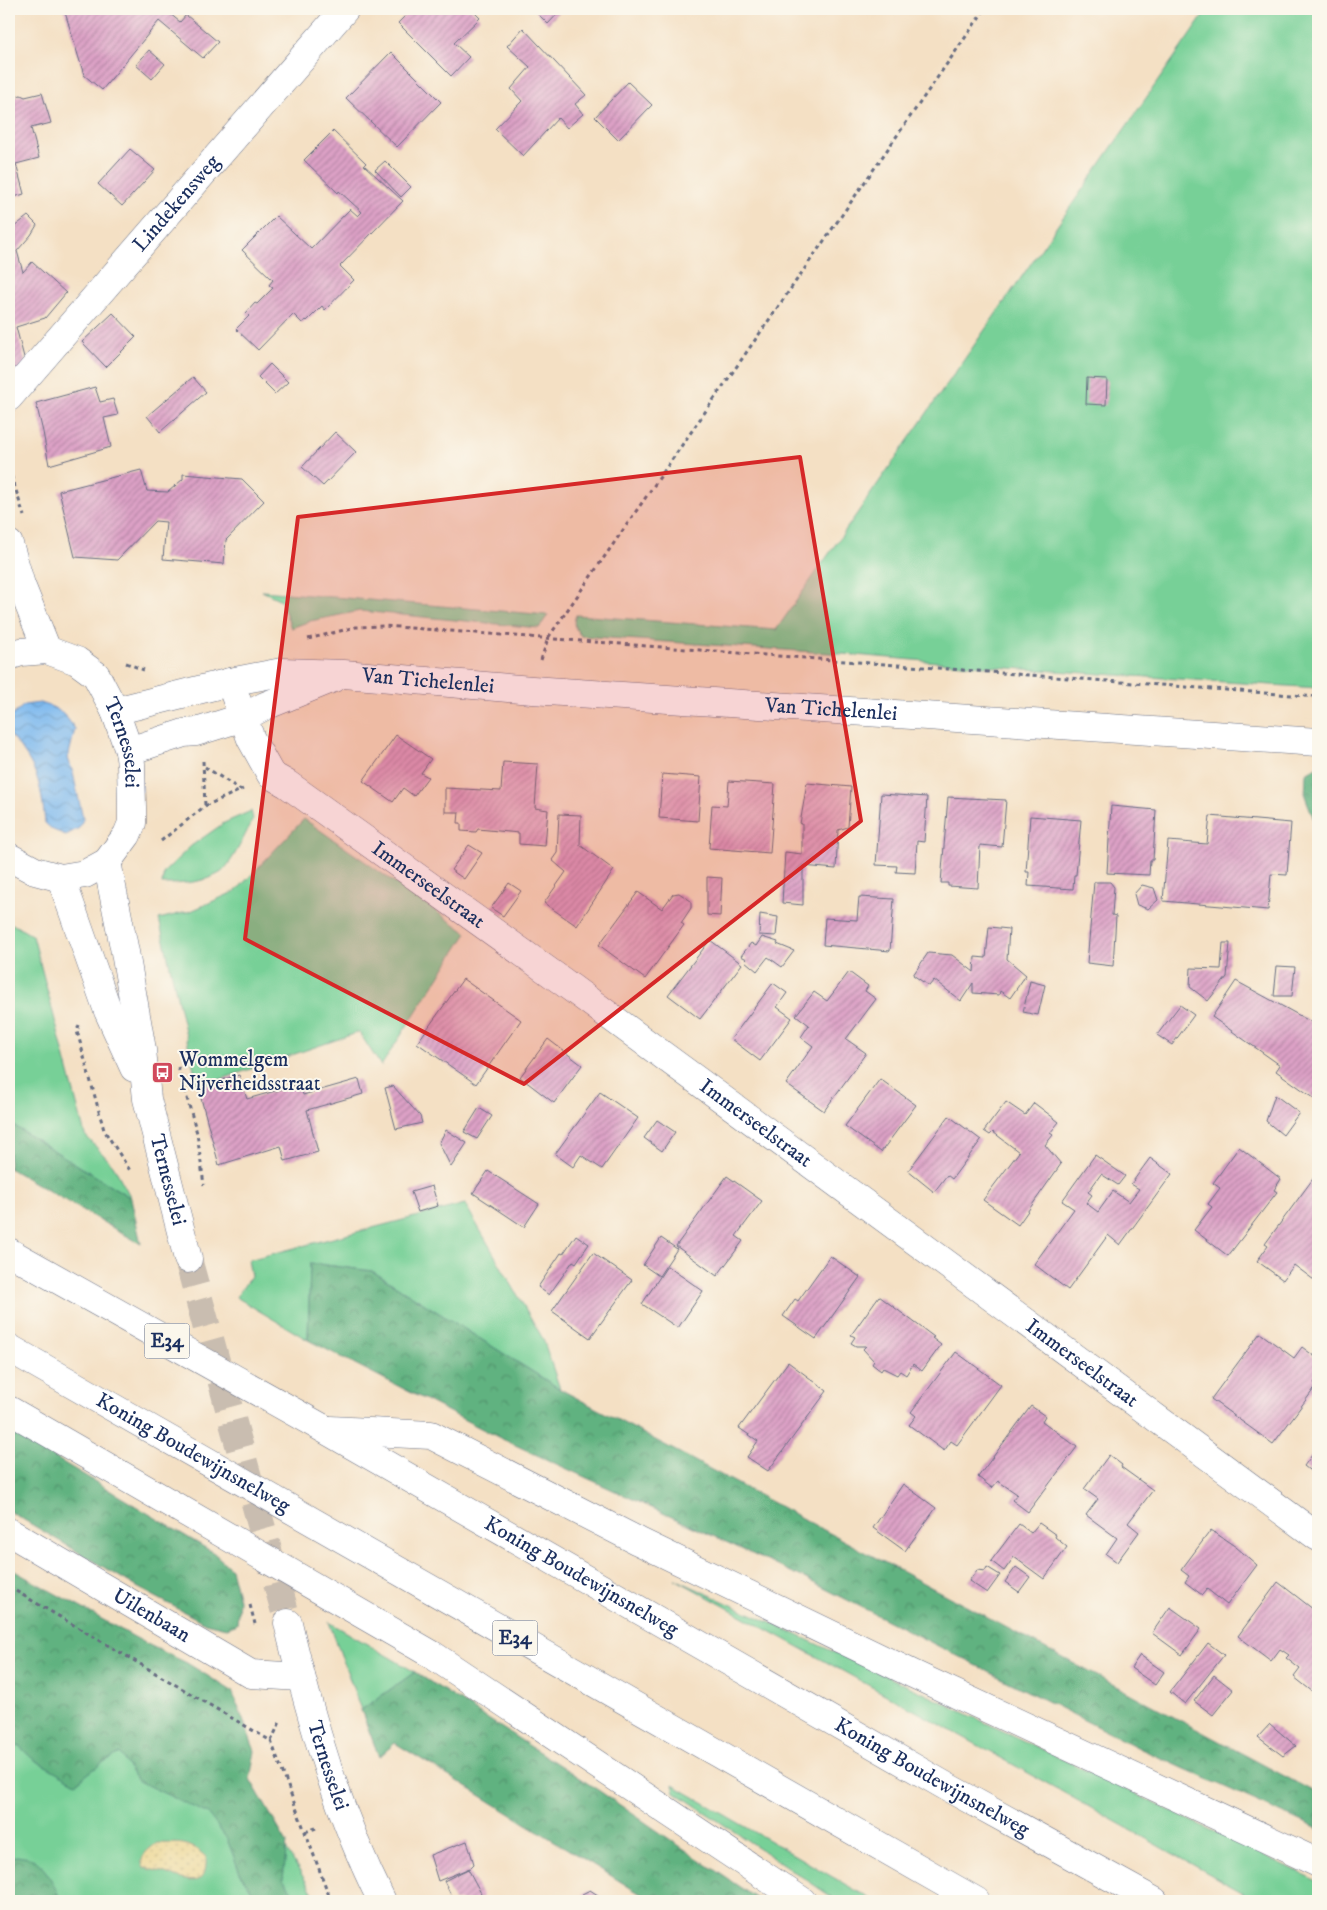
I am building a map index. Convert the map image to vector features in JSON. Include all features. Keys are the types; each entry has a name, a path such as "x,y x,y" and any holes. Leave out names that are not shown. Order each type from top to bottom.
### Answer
{"main road":[{"name":"Lindekensweg","path":"9,397 345,9"},
{"path":"9,544 21,585 47,650"},
{"name":"Ternesselei","path":"9,656 21,652 47,650 77,661 96,675 115,712 129,752 132,823 127,835 108,862 85,874 61,878 35,871 9,857"},
{"name":"Van Tichelenlei","path":"115,712 230,682 282,672 344,674 532,690 1318,742"},
{"name":"Van Tichelenlei","path":"129,752 184,733 196,732 244,717 265,706 344,674"},
{"name":"Immerseelstraat","path":"230,682 244,717 250,739 271,775 562,981 1318,1537"},
{"name":"Ternesselei","path":"108,862 126,952 142,1050 147,1099 188,1259"},
{"name":"Ternesselei","path":"61,878 108,1011 147,1099"},
{"name":"Koning Boudewijnsnelweg","path":"9,1252 326,1430 949,1788 1154,1901"},
{"name":"Koning Boudewijnsnelweg","path":"9,1348 976,1901"},
{"path":"9,1410 431,1654 802,1901"},
{"path":"326,1430 431,1435 638,1541 913,1674 1318,1863"},
{"name":"Uilenbaan","path":"9,1532 252,1674 301,1677"},
{"name":"Ternesselei","path":"288,1623 301,1677 328,1766 362,1861 382,1901"}],"path":[{"path":"532,690 548,638 985,9"},
{"path":"302,641 356,627 384,626 1318,697"},
{"path":"205,806 204,767 241,790"},
{"path":"157,846 163,838 205,806 271,775"},
{"path":"80,1017 77,1031 104,1130 137,1180"},
{"path":"9,1587 271,1741 331,1901"}],"highlighted area":[{"path":"800,457 861,821 524,1084 245,939 298,517"}],"green space":[{"path":"1208,9 1318,9 1318,688 1009,668 843,654 581,636 575,626 576,615 776,630"},
{"path":"262,591 548,615 539,628 360,611 310,621 291,628 281,600"},
{"path":"1318,766 1318,830 1305,796 1306,773"},
{"path":"251,811 253,819 247,832 234,856 220,873 199,881 162,884 164,872 191,846 224,823"},
{"path":"304,819 467,933 381,1066 359,1032 198,1087 159,919 191,911 236,891"},
{"path":"9,922 33,936 85,1135 113,1165 131,1198 9,1123"},
{"path":"9,1123 131,1198 141,1244 9,1168"},
{"path":"465,1204 543,1339 560,1389 372,1271 310,1263 308,1340 236,1297 251,1276 248,1260"},
{"path":"310,1263 372,1271 560,1389 1318,1794 1318,1829 1143,1750 802,1577 500,1438 308,1340"},
{"path":"9,1430 214,1553 231,1569 239,1600 237,1624 226,1628 205,1623 137,1587 9,1511"},
{"path":"9,1568 147,1644 187,1663 232,1691 255,1751 250,1779 287,1843 283,1879 297,1897 293,1901 258,1901 240,1873 227,1839 208,1814 136,1780 120,1753 102,1763 76,1783 33,1759 19,1746 9,1749"},
{"path":"675,1579 921,1692 1318,1881 1318,1901 1258,1901"},
{"path":"9,1594 198,1706 318,1901 9,1901"},
{"path":"329,1622 415,1672 361,1710"},
{"path":"415,1672 598,1790 760,1901 652,1901 395,1743 379,1757 361,1710"},
{"path":"673,1785 875,1901 838,1901 675,1792"},
{"path":"17,1856 30,1858 46,1871 60,1901 9,1901 9,1858"}],"sand":[{"path":"157,1843 178,1843 194,1848 206,1857 204,1874 200,1879 189,1881 144,1868 142,1864 143,1857"}],"water":[{"path":"40,703 61,712 75,729 68,758 83,819 79,828 66,835 53,830 45,823 42,796 32,765 9,734 10,718 24,705"}],"building":[{"path":"64,9 145,9 148,12 151,9 164,9 180,22 186,15 218,42 203,58 159,21 102,90 84,75"},
{"path":"412,9 471,9 480,18 454,43 469,57 451,76 398,23"},
{"path":"533,9 562,9 548,24"},
{"path":"523,28 586,95 575,104 583,114 567,128 558,118 523,156 495,129 522,101 511,89 530,67 507,46"},
{"path":"149,50 165,64 152,79 136,65"},
{"path":"391,52 441,102 397,147 346,98"},
{"path":"628,82 652,105 618,140 595,117"},
{"path":"42,93 51,123 31,128 39,158 16,164 24,194 11,198 15,213 9,219 9,98"},
{"path":"333,131 366,163 364,165 403,201 340,266 354,280 325,310 322,306 307,321 302,323 293,314 258,350 236,329 249,316 246,313 255,303 257,304 273,288 269,285 273,280 242,250 276,216 311,249 350,209 358,216 362,212 339,191 338,193 304,160"},
{"path":"130,149 155,170 122,206 98,184"},
{"path":"385,161 411,187 401,197 375,170"},
{"path":"28,216 37,225 17,251 23,272 32,262 66,293 45,318 16,327 26,365 9,385 9,231"},
{"path":"113,313 136,337 106,367 82,342"},
{"path":"270,364 288,382 275,394 258,377"},
{"path":"193,377 206,392 160,432 147,416"},
{"path":"1087,378 1107,379 1106,405 1086,404"},
{"path":"95,387 100,402 113,399 118,415 104,418 111,447 49,465 36,403"},
{"path":"335,432 356,452 323,486 302,467"},
{"path":"141,470 147,491 168,492 183,479 183,474 242,479 264,501 226,540 224,564 163,559 166,522 155,521 117,560 75,557 59,491"},
{"path":"396,735 431,759 421,773 428,777 414,796 403,788 393,802 363,781"},
{"path":"503,762 538,764 535,808 548,810 545,846 519,844 519,833 478,829 476,832 461,831 461,823 458,823 459,812 445,812 445,788 501,791"},
{"path":"662,774 701,777 698,821 659,818"},
{"path":"729,781 775,784 770,853 709,848 712,805 727,806"},
{"path":"807,783 851,787 848,827 838,830 836,869 803,866 803,905 782,903 785,852 802,854 802,824 800,824"},
{"path":"881,794 927,797 924,842 917,841 915,873 896,872 897,866 876,865"},
{"path":"948,797 1006,800 1002,847 980,845 978,888 948,886 948,883 941,883"},
{"path":"1111,806 1156,810 1153,860 1150,860 1149,875 1107,873"},
{"path":"559,814 581,815 580,845 614,870 577,926 544,903 566,872 552,860 557,853"},
{"path":"1030,816 1081,820 1073,889 1028,886 1029,872 1026,872"},
{"path":"1210,816 1291,823 1287,875 1271,874 1268,910 1163,901 1168,841 1207,844"},
{"path":"469,845 482,853 464,879 451,870"},
{"path":"707,877 722,878 720,916 707,915"},
{"path":"1094,882 1110,882 1114,887 1112,915 1116,916 1113,966 1087,963"},
{"path":"509,883 521,891 503,916 491,908"},
{"path":"1142,885 1154,888 1158,900 1148,909 1137,905 1134,894"},
{"path":"638,892 662,909 673,894 679,893 691,901 691,908 681,923 684,925 645,979 599,945"},
{"path":"859,897 894,899 890,951 823,945 825,918 857,920"},
{"path":"760,914 778,917 776,936 759,935"},
{"path":"989,927 1009,929 1007,959 1026,975 1010,998 1000,991 999,995 973,993 973,983 961,1001 934,980 929,986 913,975 928,953 952,955 974,972 975,957 986,958"},
{"path":"762,937 778,942 777,944 794,951 782,967 768,957 757,971 745,961 747,959 741,956 751,943 756,946"},
{"path":"710,940 742,964 700,1019 668,995"},
{"path":"1223,943 1230,943 1227,977 1208,1001 1190,987 1191,968 1221,969"},
{"path":"1277,966 1295,967 1292,996 1274,996"},
{"path":"849,972 868,986 865,991 876,999 846,1039 866,1053 824,1111 786,1084 813,1046 801,1037 809,1025 796,1015 814,992 827,1001"},
{"path":"463,979 521,1020 476,1084 417,1043"},
{"path":"1030,981 1045,985 1038,1015 1023,1012"},
{"path":"1236,981 1315,1024 1318,1018 1318,1101 1276,1071 1280,1065 1212,1017"},
{"path":"773,983 787,993 777,1007 792,1018 760,1061 731,1039"},
{"path":"1180,1005 1194,1015 1172,1045 1157,1035"},
{"path":"548,1039 582,1065 554,1103 520,1077"},
{"path":"239,1075 247,1099 300,1084 303,1095 359,1079 363,1094 307,1110 318,1152 285,1161 281,1146 219,1165 198,1087"},
{"path":"880,1079 916,1105 881,1152 845,1126"},
{"path":"393,1086 420,1116 422,1123 396,1129 385,1088"},
{"path":"600,1092 638,1118 602,1169 581,1155 573,1167 555,1154"},
{"path":"1275,1095 1299,1113 1283,1135 1266,1121"},
{"path":"1006,1102 1025,1115 1034,1103 1059,1122 1050,1133 1053,1135 1045,1145 1061,1164 1018,1225 983,1200 1019,1152 993,1132 990,1135 984,1131"},
{"path":"479,1108 492,1116 477,1139 464,1132"},
{"path":"949,1116 981,1140 952,1179 947,1175 934,1192 908,1171"},
{"path":"657,1120 675,1132 662,1151 644,1138"},
{"path":"446,1130 467,1143 451,1167 439,1143"},
{"path":"1239,1147 1281,1179 1274,1190 1277,1192 1228,1256 1194,1230 1212,1207 1208,1204 1220,1188 1213,1183"},
{"path":"1095,1155 1125,1176 1118,1185 1101,1174 1088,1192 1092,1195 1086,1203 1098,1212 1113,1191 1129,1202 1139,1189 1131,1184 1150,1158 1172,1174 1120,1245 1108,1235 1068,1290 1034,1264 1074,1209 1062,1201"},
{"path":"488,1171 539,1204 524,1227 473,1193"},
{"path":"1318,1172 1318,1283 1294,1265 1283,1280 1257,1261 1268,1246 1265,1244"},
{"path":"727,1176 762,1201 736,1236 743,1241 717,1276 676,1246"},
{"path":"432,1186 438,1206 418,1212 411,1192"},
{"path":"576,1235 589,1244 576,1263 573,1261 549,1295 538,1287"},
{"path":"661,1238 677,1249 659,1276 643,1265"},
{"path":"593,1253 632,1280 590,1338 552,1311"},
{"path":"830,1256 860,1277 816,1339 783,1316 795,1299 798,1301"},
{"path":"667,1266 703,1291 678,1328 642,1304"},
{"path":"879,1296 934,1337 932,1338 941,1345 922,1371 913,1364 906,1375 900,1371 897,1375 883,1368 881,1371 872,1364 874,1361 863,1349 866,1346 856,1346 851,1343 855,1337 851,1335"},
{"path":"1260,1333 1294,1358 1302,1347 1318,1359 1318,1378 1314,1383 1317,1385 1273,1444 1211,1399"},
{"path":"956,1352 1001,1385 957,1445 951,1441 944,1451 909,1425 916,1416 911,1412"},
{"path":"788,1362 827,1391 768,1471 747,1457 758,1441 739,1428"},
{"path":"1031,1406 1045,1416 1042,1421 1077,1447 1028,1512 1012,1500 1017,1494 998,1481 992,1488 978,1477"},
{"path":"1318,1447 1318,1477 1304,1466"},
{"path":"1109,1455 1122,1465 1121,1467 1153,1490 1128,1523 1139,1532 1117,1562 1106,1554 1117,1538 1086,1515 1098,1499 1084,1489"},
{"path":"903,1484 936,1508 905,1551 873,1528"},
{"path":"1039,1523 1056,1535 1055,1537 1067,1547 1044,1579 1014,1557 1004,1571 991,1561 1019,1524 1031,1533"},
{"path":"1211,1530 1236,1547 1257,1565 1227,1605 1207,1589 1202,1595 1185,1582 1189,1576 1181,1570"},
{"path":"987,1567 1000,1575 987,1593 969,1581 977,1570 985,1571"},
{"path":"1016,1567 1030,1577 1019,1592 1005,1582"},
{"path":"1278,1582 1318,1613 1318,1685 1313,1692 1294,1677 1300,1669 1286,1658 1289,1655 1280,1649 1271,1661 1238,1636"},
{"path":"1170,1607 1201,1629 1182,1655 1152,1633"},
{"path":"1208,1643 1224,1655 1185,1704 1170,1692"},
{"path":"1140,1655 1164,1672 1155,1685 1131,1668"},
{"path":"1214,1675 1233,1690 1213,1715 1194,1701"},
{"path":"1270,1724 1296,1746 1283,1756 1258,1737"},
{"path":"467,1841 474,1864 470,1868 438,1881 430,1855"},
{"path":"468,1869 483,1897 474,1901 454,1901 444,1881"},
{"path":"590,1890 607,1901 587,1901 582,1894"}],"tunnel":[{"path":"188,1259 288,1623"}],"place":[{"name":"Wommelgem Nijverheidsstraat","path":"163,1072"}]}
